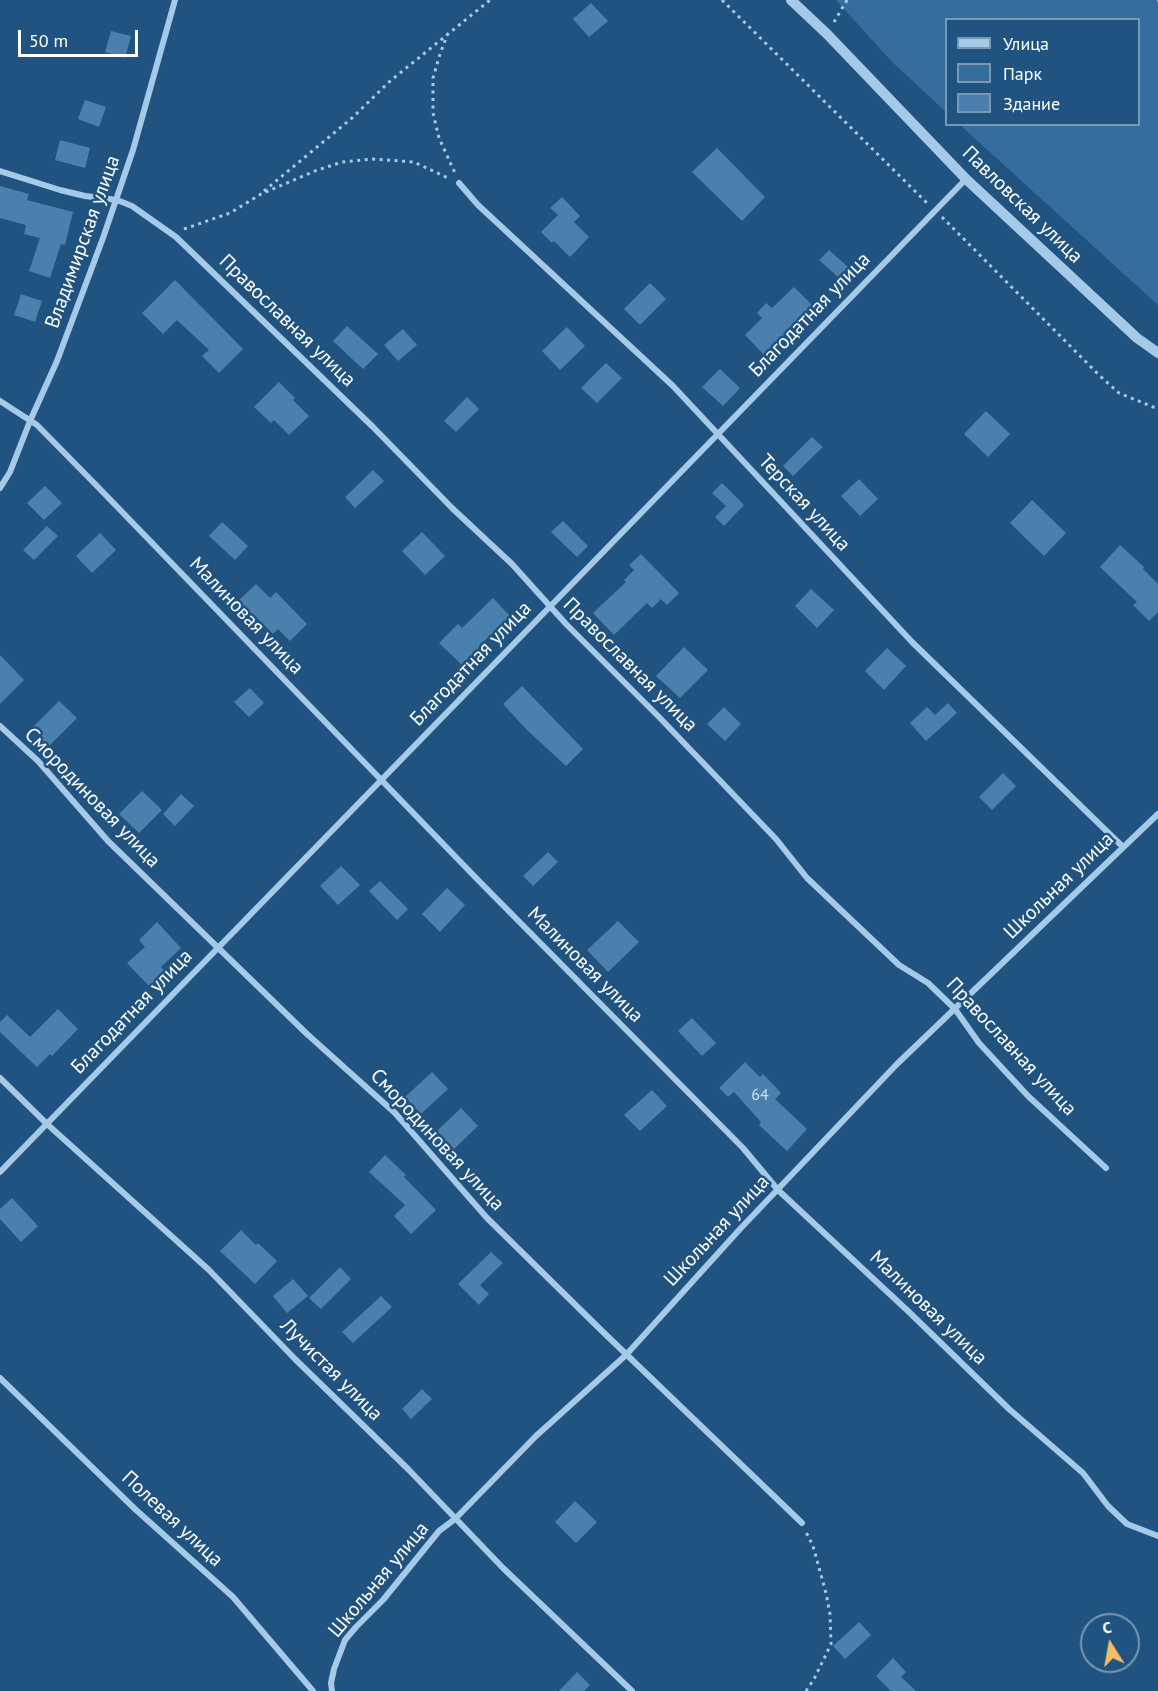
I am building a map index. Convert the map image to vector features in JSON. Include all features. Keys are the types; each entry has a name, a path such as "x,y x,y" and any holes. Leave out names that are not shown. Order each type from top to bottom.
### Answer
{"street":[{"name":"Владимирская улица","path":"0,488 10,472 30,420 57,361 117,200 175,0"},
{"name":"Павловская улица","path":"791,0 966,178 1137,338 1158,353"},
{"path":"0,171 60,190 117,200"},
{"name":"Благодатная улица","path":"0,1172 966,178"},
{"name":"Терская улица","path":"459,183 478,205 673,386 912,642 1123,848"},
{"name":"Православная улица","path":"117,200 132,206 176,237 373,427 452,508 512,564 550,607 668,726 768,830 807,878 899,965 928,983 955,1009 979,1042 1028,1096 1106,1168"},
{"name":"Малиновая улица","path":"0,401 37,425 479,881 735,1139 778,1190 1009,1408 1083,1473 1108,1506 1127,1524 1158,1536"},
{"name":"Смородиновая улица","path":"0,726 38,761 108,841 307,1034 395,1113 487,1218 802,1523"},
{"name":"Школьная улица","path":"332,1691 330,1683 345,1640 384,1600 439,1531 455,1519 536,1436 626,1355 897,1064 1158,814"},
{"name":"Лучистая улица","path":"0,1078 47,1124 209,1270 295,1359 409,1470 503,1568 632,1691"},
{"name":"Полевая улица","path":"0,1378 135,1509 233,1597 313,1691"}],"path":[{"path":"176,237 183,230 230,213 261,194 352,118 389,82 490,0"},
{"path":"826,34 848,0"},
{"path":"449,32 433,78 433,113 439,138 459,183"},
{"path":"261,194 342,162 372,159 414,162 459,183"},
{"path":"802,1523 813,1546 826,1593 830,1614 831,1644 806,1691"}],"green space":[{"path":"836,0 1158,0 1158,305 961,126 1140,126 1140,18 945,18 945,111 892,62"}],"building":[{"path":"591,3 608,21 589,37 573,19"},
{"path":"111,31 131,36 125,58 105,52"},
{"path":"85,100 106,107 99,127 78,119"},
{"path":"60,140 90,148 85,168 55,160"},
{"path":"717,148 765,197 742,221 692,172"},
{"path":"0,186 29,194 27,200 73,212 65,245 61,244 50,278 29,271 40,238 24,234 26,225 0,218"},
{"path":"562,197 580,216 574,222 589,237 570,257 541,232 558,215 550,208"},
{"path":"829,250 848,267 838,277 819,260"},
{"path":"175,280 243,349 219,373 202,356 209,350 177,320 163,334 142,313"},
{"path":"650,283 666,299 640,325 624,309"},
{"path":"794,287 816,309 795,329 800,334 790,345 785,340 767,358 745,335 762,318 757,313 766,303 772,308"},
{"path":"21,294 42,301 35,322 14,315"},
{"path":"347,326 378,354 363,369 333,341"},
{"path":"567,327 585,346 560,370 542,351"},
{"path":"403,329 417,345 398,361 384,345"},
{"path":"606,363 622,378 597,403 581,388"},
{"path":"720,369 740,388 723,406 702,387"},
{"path":"279,382 309,416 289,435 274,420 271,423 254,407"},
{"path":"467,397 479,409 456,432 444,421"},
{"path":"986,411 1010,434 988,457 964,434"},
{"path":"812,437 823,447 793,476 783,466"},
{"path":"373,470 384,481 355,508 345,497"},
{"path":"859,479 878,499 860,516 841,496"},
{"path":"722,483 744,505 724,526 715,517 726,506 712,493"},
{"path":"45,486 62,503 44,520 27,503"},
{"path":"1032,500 1066,533 1044,556 1010,523"},
{"path":"563,521 588,546 577,557 551,532"},
{"path":"222,522 248,546 235,560 209,536"},
{"path":"47,526 58,536 34,560 23,550"},
{"path":"422,532 445,556 425,575 402,551"},
{"path":"100,533 116,550 92,573 76,556"},
{"path":"1120,545 1144,567 1143,569 1158,584 1158,612 1149,621 1133,605 1137,602 1100,567"},
{"path":"641,554 679,593 667,605 661,599 652,608 647,603 614,635 593,613 626,582 624,580 634,570 629,565"},
{"path":"256,584 270,598 276,592 307,624 290,641 278,629 273,634 252,613 247,618 234,605"},
{"path":"811,589 834,610 817,628 795,606"},
{"path":"493,598 510,616 462,665 439,643 458,624 462,628"},
{"path":"684,647 708,670 680,698 656,676"},
{"path":"887,648 906,666 884,690 865,671"},
{"path":"0,655 24,680 0,704"},
{"path":"522,686 583,749 566,766 503,704"},
{"path":"250,688 264,703 249,717 234,702"},
{"path":"59,701 77,718 49,746 31,729"},
{"path":"948,703 957,713 926,741 910,723 927,707 935,715"},
{"path":"724,707 741,724 725,741 707,724"},
{"path":"1003,773 1016,786 992,810 979,797"},
{"path":"142,791 162,810 139,833 119,814"},
{"path":"181,794 194,806 175,826 163,814"},
{"path":"548,852 558,862 533,886 523,876"},
{"path":"341,866 360,885 338,905 320,886"},
{"path":"380,881 408,909 397,920 369,891"},
{"path":"447,888 465,905 440,932 422,914"},
{"path":"618,921 639,942 608,972 587,950"},
{"path":"157,922 181,948 161,967 165,971 149,986 127,963 145,947 139,940"},
{"path":"58,1009 78,1029 52,1056 50,1054 37,1067 0,1032 0,1022 7,1015 30,1037"},
{"path":"692,1018 716,1043 702,1056 678,1031"},
{"path":"745,1062 760,1077 763,1074 781,1093 775,1099 807,1129 787,1151 759,1125 761,1122 734,1092 728,1097 719,1088"},
{"path":"432,1072 448,1089 421,1114 405,1097"},
{"path":"652,1090 667,1106 640,1131 624,1115"},
{"path":"461,1108 478,1126 454,1149 437,1131"},
{"path":"385,1155 436,1210 411,1234 394,1216 405,1205 369,1172"},
{"path":"12,1198 38,1226 21,1242 0,1219 0,1209"},
{"path":"241,1230 277,1261 255,1284 220,1251"},
{"path":"491,1252 503,1263 480,1285 489,1294 479,1305 458,1284"},
{"path":"340,1267 351,1279 321,1309 309,1298"},
{"path":"293,1279 308,1296 287,1313 273,1296"},
{"path":"381,1296 392,1307 353,1343 342,1332"},
{"path":"422,1389 432,1399 411,1419 402,1409"},
{"path":"575,1501 597,1522 576,1543 555,1522"},
{"path":"859,1622 871,1635 845,1659 833,1646"},
{"path":"893,1658 906,1672 901,1677 916,1691 891,1691 876,1676"},
{"path":"577,1672 590,1685 584,1691 559,1691"}]}
